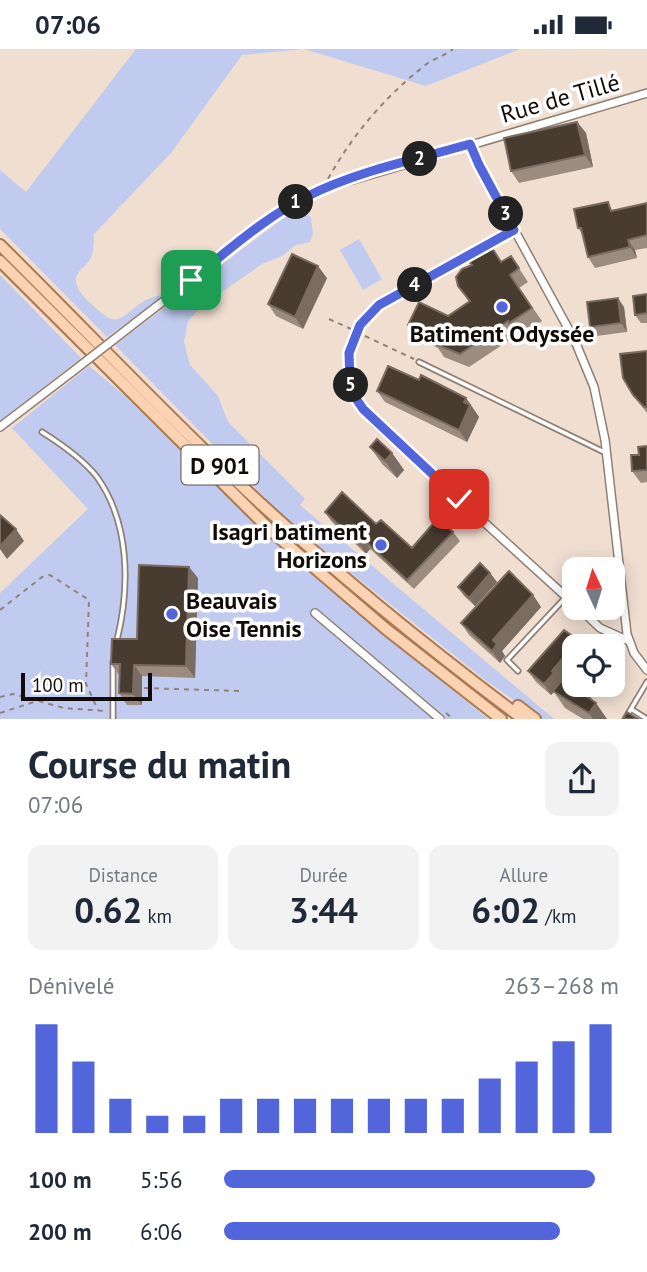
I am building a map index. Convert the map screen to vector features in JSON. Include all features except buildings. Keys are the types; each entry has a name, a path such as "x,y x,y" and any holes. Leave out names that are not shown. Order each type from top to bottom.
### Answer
{"main road":[{"name":"D 901","path":"0,244 261,504 344,578 430,649 523,719"},
{"name":"D 901","path":"0,261 269,529 386,629 501,719"},
{"path":"430,649 464,668 535,719"}],"street":[{"name":"Rue de Tillé","path":"0,427 270,219 302,199 322,189 647,93"},
{"path":"470,144 583,358 596,397 607,453 618,557"},
{"path":"514,230 379,305 364,318 349,353 349,376 355,397 363,409 562,593"},
{"path":"315,613 440,719"},
{"path":"625,616 629,641 647,670"},
{"path":"592,620 600,628 629,641"}],"lane":[{"path":"419,362 607,453"},
{"path":"42,432 66,447 96,476 113,506 124,549 125,576 124,605 116,644"},
{"path":"518,671 508,660 562,601"},
{"path":"113,719 114,655"},
{"path":"625,719 647,682"},
{"path":"631,709 647,719"}],"path":[{"path":"322,189 347,145 377,109 426,64 453,49"},
{"path":"329,319 419,362"},
{"path":"0,610 42,577 50,575 89,600 86,684 98,711"},
{"path":"144,688 240,691"},
{"path":"0,697 13,694 64,708 113,712"},
{"path":"0,713 38,701"}],"shaded area":[{"path":"136,49 304,49 242,55 171,153 94,234 92,255 78,273 76,281 81,293 97,309 114,320 119,319 143,301 166,294 107,337 0,229 0,170 26,192"},
{"path":"304,49 520,49 426,86"},
{"path":"302,209 311,218 313,234 310,242 296,245 282,256 262,264 202,306 188,321 184,341 190,365 218,396 228,422 305,499 300,505 554,719 540,719 484,679 296,529 115,345 289,214"},
{"path":"359,239 382,279 363,290 340,250"},
{"path":"0,275 81,358 0,421"},
{"path":"89,366 124,395 289,556 488,719 0,719 0,593 88,509 12,428"}],"place":[{"name":"Batiment Odyssée","path":"502,307"},
{"name":"Isagri batiment Horizons","path":"381,545"},
{"name":"Beauvais Oise Tennis","path":"172,614"}],"route":[{"path":"191,280 270,219 309,195 330,185 470,144 514,230 379,305 364,318 356,332 348,360 352,389 359,404 373,421 459,499"}]}
